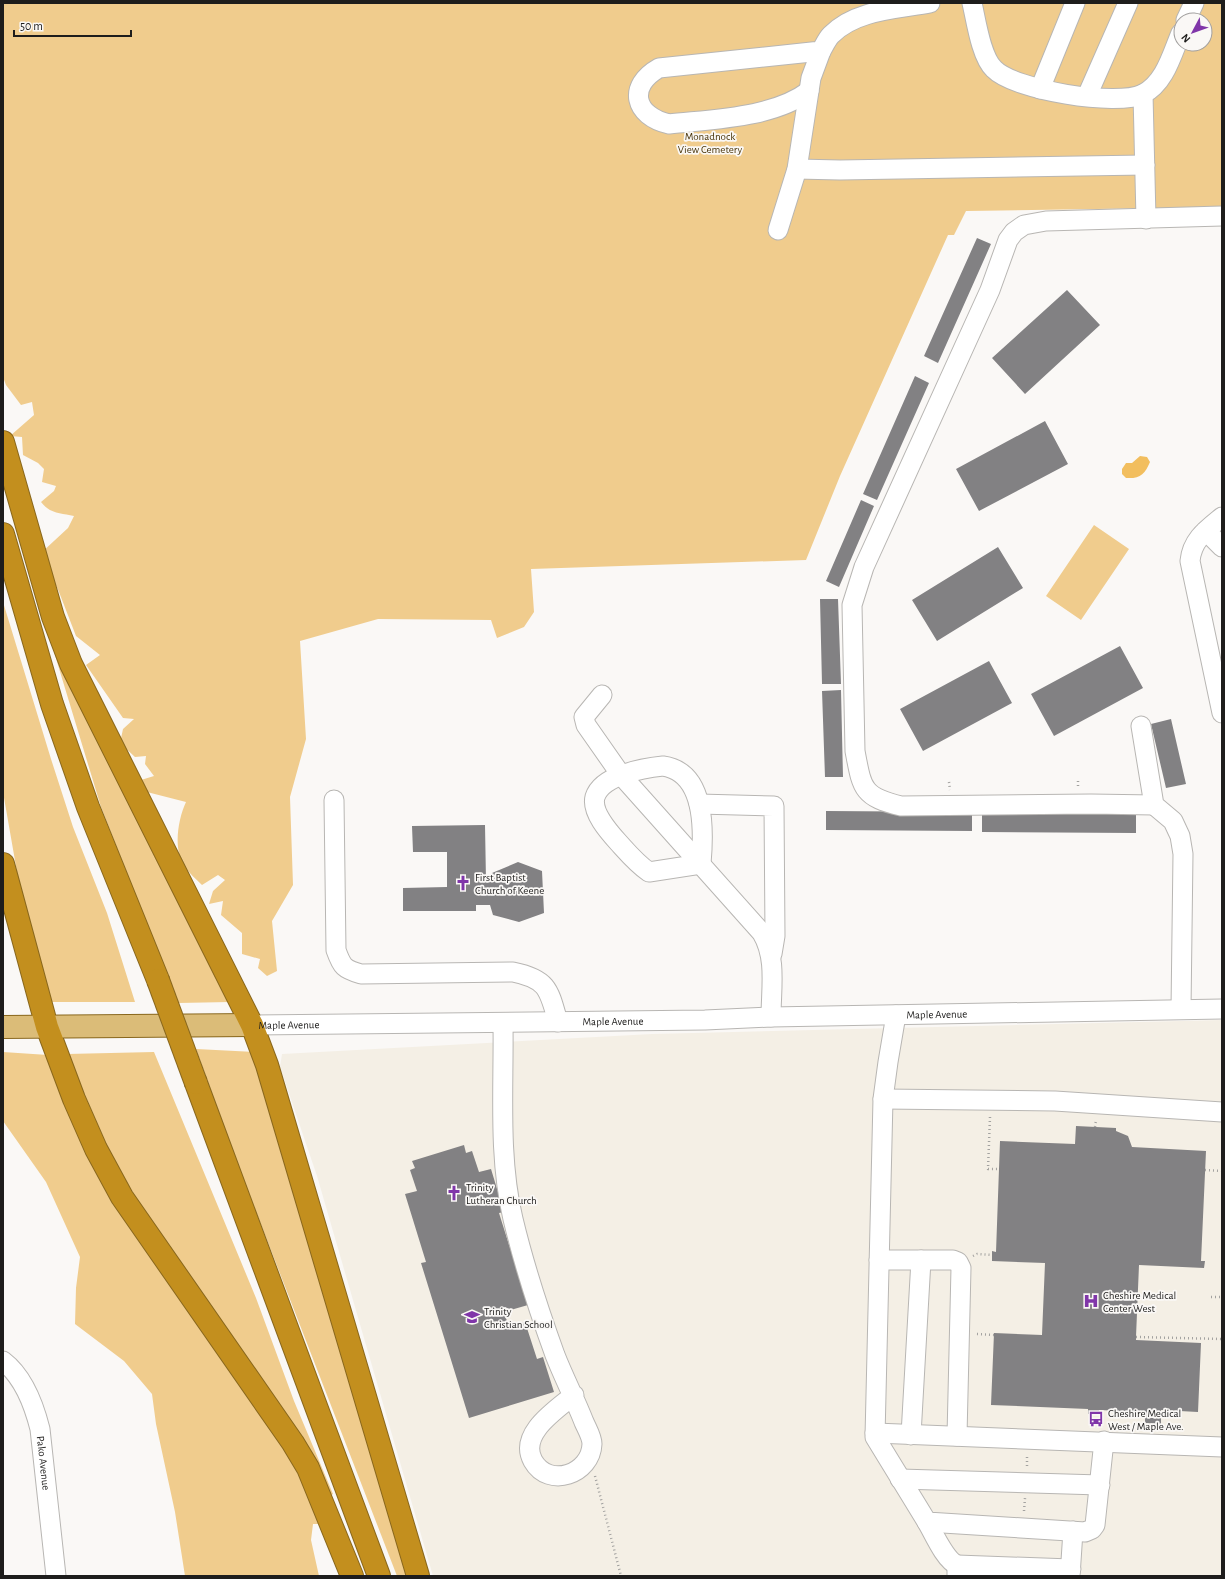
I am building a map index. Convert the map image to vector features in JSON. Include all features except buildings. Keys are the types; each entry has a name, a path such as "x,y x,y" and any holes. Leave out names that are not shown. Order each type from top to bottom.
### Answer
{"highway":[{"path":"3,442 53,617 71,664 252,1025 267,1065 300,1172 418,1576"},
{"path":"3,534 52,704 83,792 158,980 379,1576"},
{"path":"3,864 47,1027 77,1106 96,1149 122,1197 293,1443 308,1468 352,1576"}],"main road":[{"name":"Maple Avenue","path":"3,1027 252,1025"}],"street":[{"path":"778,230 797,169 811,78 821,51 830,36 840,27 856,18 930,3"},
{"path":"972,3 985,54 994,69 1017,83 1064,95 1125,98 1143,94 1159,82 1173,51"},
{"path":"1040,89 1075,3"},
{"path":"1087,96 1128,3"},
{"path":"809,91 797,100 769,111 669,124 656,121 643,111 638,98 642,83 650,73 659,68 821,51"},
{"path":"1143,94 1146,219"},
{"path":"797,169 840,170 1145,165"},
{"path":"1181,1009 1183,854 1180,836 1173,821 1154,805 1091,804 901,806 882,802 872,796 866,790 860,774 855,751 852,605 864,567 990,290 1008,240 1014,232 1024,225 1046,221 1222,216"},
{"path":"1222,517 1196,541 1191,550 1190,561 1222,713"},
{"path":"1206,531 1222,547"},
{"path":"602,695 584,717 586,725 621,775 762,933 768,943 771,956"},
{"path":"1141,726 1154,805"},
{"path":"663,766 673,768 683,774 693,787 699,804 703,840 701,864 649,872 640,867 612,835 596,809 595,797 602,787 621,775 648,768 663,766"},
{"path":"334,800 336,950 340,962 346,970 361,974 513,972 531,976 543,984 550,993 558,1022"},
{"path":"699,804 774,806 774,936 771,956 771,1017"},
{"name":"Maple Avenue","path":"252,1025 705,1020 771,1017 1222,1009"},
{"path":"896,1015 884,1086 876,1441 957,1571 1070,1573 1073,1531"},
{"path":"503,1023 506,1179 512,1212 556,1356 574,1395 591,1440 589,1457 576,1472 556,1476 542,1471 537,1466 530,1451 532,1437 535,1431 548,1417 574,1395"},
{"path":"884,1099 1055,1101 1222,1112"},
{"path":"879,1260 953,1260 958,1262 961,1268 957,1436"},
{"path":"910,1435 922,1260"},
{"name":"Pako Avenue","path":"3,1361 22,1382 34,1407 40,1429 56,1576"},
{"path":"875,1433 1104,1441 1222,1447"},
{"path":"927,1522 1085,1532 1096,1525 1104,1441"},
{"path":"900,1479 1100,1485"}],"path":[{"path":"990,1100 988,1169 999,1169"},
{"path":"1205,1170 1222,1171"},
{"path":"1211,1297 1222,1297"},
{"path":"980,1335 994,1335"},
{"path":"1136,1337 1222,1339"},
{"path":"589,1457 621,1576"},
{"path":"1024,1518 1025,1492"}],"shaded area":[{"path":"1140,456 1147,457 1150,462 1146,470 1138,477 1126,478 1122,474 1122,469 1126,463 1132,463"},
{"path":"1222,1020 1222,1576 433,1576 317,1176 280,1067 282,1054 652,1034"}],"green space":[{"name":"Monadnock View Cemetery","path":"3,3 1222,3 1222,208 966,211 954,235 948,235 840,476 806,560 531,569 534,612 524,627 497,638 491,620 378,619 300,641 306,739 290,797 293,885 272,921 277,971 267,976 258,968 260,959 242,954 242,933 221,915 223,901 209,904 213,891 225,880 218,875 202,885 184,866 179,851 178,834 183,809 186,802 143,791 141,780 154,776 145,764 146,756 135,757 120,743 123,729 134,719 123,718 86,665 100,655 76,636 59,592 41,553 68,528 74,516 52,511 41,502 54,491 56,486 42,482 44,469 38,463 23,455 22,437 10,436 34,415 32,402 21,405 6,385 3,377"},
{"path":"1094,525 1129,549 1081,620 1046,596"},
{"path":"3,602 73,827 107,913 135,1002 48,1002 24,912 3,792"},
{"path":"41,609 230,1002 178,1003 101,807"},
{"path":"196,1049 255,1052 411,1576 397,1576 238,1165"},
{"path":"3,1052 48,1055 239,1381 293,1462 320,1524 313,1524 311,1540 319,1576 185,1576 175,1512 156,1424 152,1394 124,1361 75,1324 76,1288 80,1257 46,1182 3,1121"},
{"path":"154,1052 256,1298 294,1401 333,1494 330,1496 133,1194 108,1148 67,1054"}],"place":[{"name":"First Baptist Church of Keene","path":"463,883"},
{"name":"Trinity Lutheran Church","path":"454,1193"},
{"name":"Cheshire Medical Center West","path":"1091,1301"},
{"name":"Trinity Christian School","path":"472,1317"},
{"name":"Cheshire Medical West / Maple Ave.","path":"1096,1419"}]}
